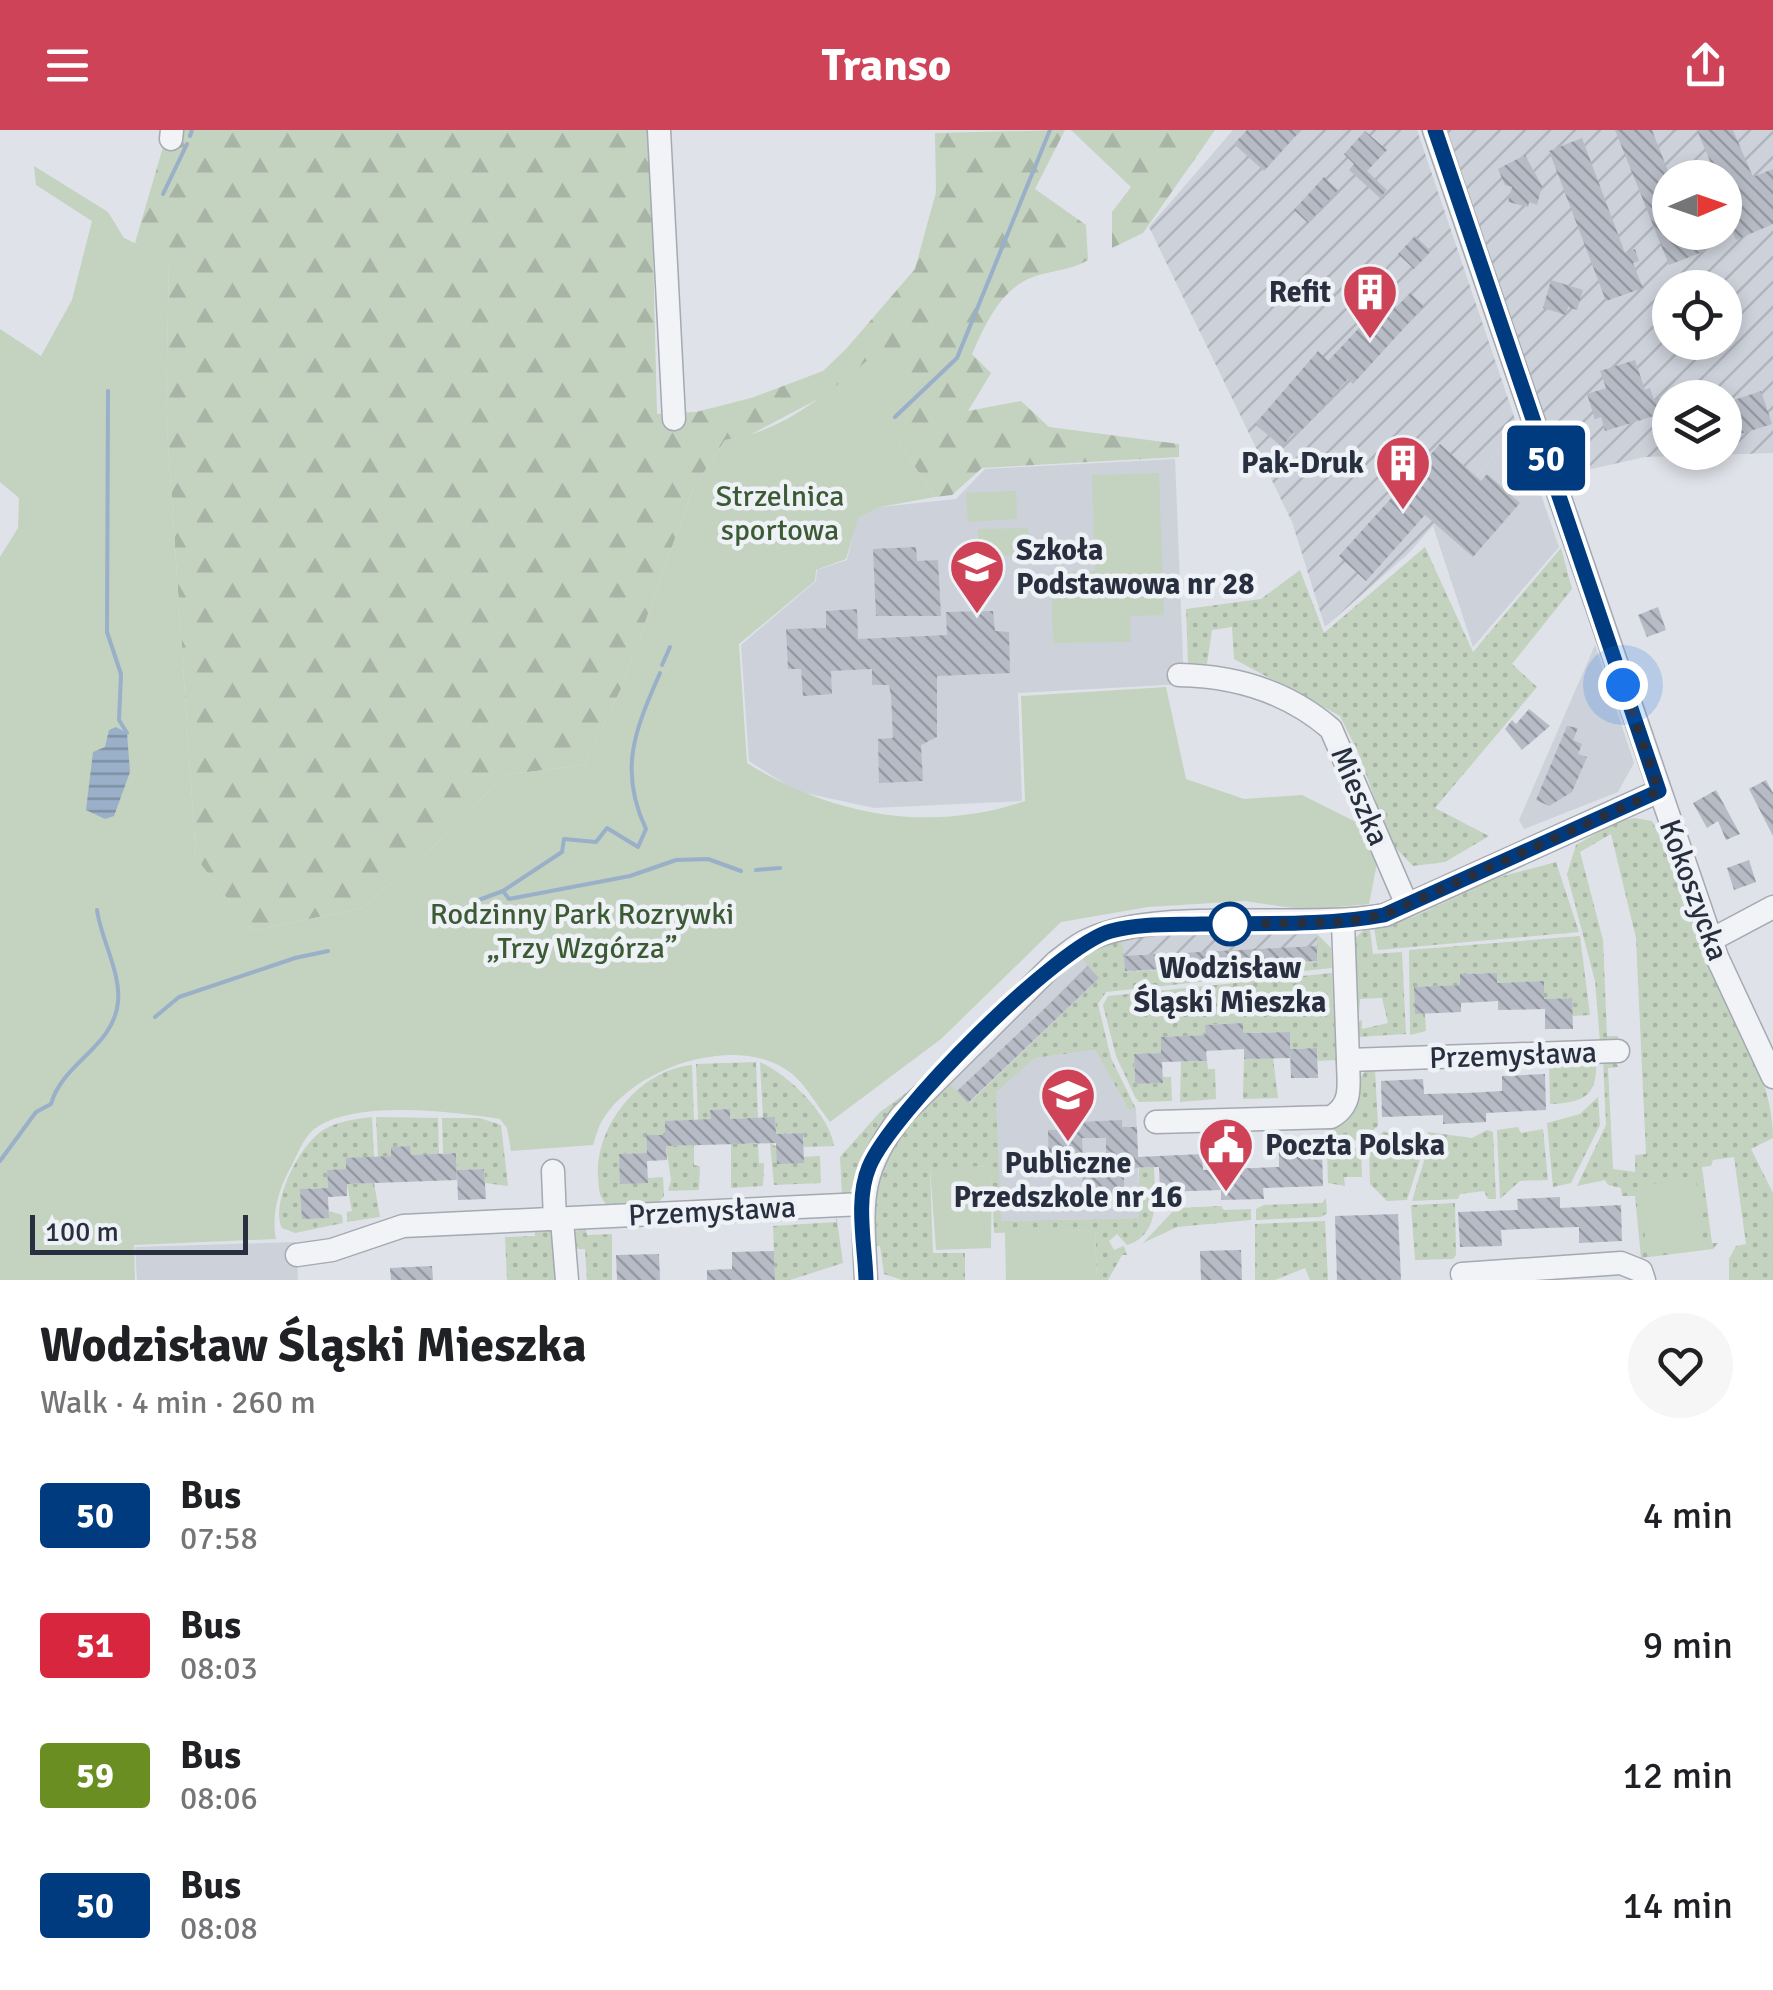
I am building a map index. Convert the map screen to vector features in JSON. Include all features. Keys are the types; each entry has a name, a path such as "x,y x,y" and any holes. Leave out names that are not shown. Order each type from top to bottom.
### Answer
{"street":[{"path":"659,130 669,194 674,411"},
{"name":"Kokoszycka","path":"1434,130 1711,940 1773,1078"},
{"name":"Mieszka","path":"1179,674 1236,678 1310,711 1331,729 1407,905"},
{"path":"866,1280 863,1204 867,1171 902,1115 1056,962 1084,941 1146,925 1343,922 1384,915 1659,791"},
{"path":"1711,940 1773,907"},
{"path":"1156,1122 1331,1117 1343,1110 1349,1099 1343,922"},
{"name":"Przemysława","path":"1348,1060 1618,1052"},
{"path":"553,1171 567,1280"},
{"name":"Przemysława","path":"297,1255 332,1250 403,1226 863,1204"},
{"path":"1462,1274 1621,1264 1641,1271 1644,1280"}],"shaded area":[{"path":"1233,130 1417,130 1518,428 1409,553 1325,627 1292,522 1149,227"},
{"path":"1447,130 1773,130 1773,453 1742,454 1742,380 1652,380 1652,457 1587,470 1566,483"},
{"path":"1518,428 1559,547 1473,647 1433,526"},
{"name":"Szkoła Podstawowa nr 28","path":"1175,459 1184,684 1018,693 1022,801 874,808 796,791 749,761 741,645 816,581 817,570 847,560 857,518 880,507 956,499 985,469"},
{"path":"1595,645 1634,763 1618,792 1524,829 1519,820"},
{"path":"1302,929 1303,934 1317,934 1318,962 1124,972 1122,936"},
{"path":"1078,954 1100,979 968,1103 947,1081"},
{"name":"Publiczne Przedszkole nr 16","path":"1095,1050 1129,1110 1136,1109 1140,1218 1000,1221 996,1093 1035,1058"},
{"path":"296,1242 298,1280 137,1280 135,1247"}],"green space":[{"path":"168,130 650,130 657,414 696,412 751,398 823,371 846,349 915,269 936,192 935,133 1065,130 1035,189 1086,225 1088,260 1028,279 997,306 972,354 991,373 968,411 1021,401 1049,427 1179,444 1179,457 982,468 952,495 935,497 891,431 822,397 746,437 725,440 692,491 622,687 584,765 503,775 459,824 362,908 252,931 196,858 166,413 169,260 135,243"},
{"path":"1071,130 1215,130 1143,233 1112,248 1112,212 1131,187"},
{"name":"Rodzinny Park Rozrywki „Trzy Wzgórza”","path":"34,166 108,212 124,238 169,259 166,413 196,858 252,931 362,908 459,824 503,775 584,765 622,687 692,491 725,440 767,429 786,419 875,354 921,385 891,431 935,497 880,507 858,518 846,559 816,570 815,581 739,644 747,763 812,796 846,807 917,817 989,811 1025,801 1021,696 1166,687 1186,779 1244,799 1302,795 1362,825 1377,863 1369,904 1307,910 1244,901 1148,907 1061,922 941,1039 830,1122 791,1073 770,1061 746,1056 692,1060 641,1082 605,1116 593,1145 511,1151 507,1128 500,1119 402,1110 350,1115 328,1121 303,1143 280,1192 275,1211 276,1239 134,1245 135,1280 0,1280 0,557 18,528 19,498 0,482 0,329 41,356 72,300 92,221 36,185"},
{"path":"1159,473 1164,615 1130,616 1131,642 1053,643 1051,573 1095,571 1092,475"},
{"path":"1016,491 1017,519 968,522 966,493"},
{"path":"1028,528 1029,555 978,556 978,529"},
{"path":"1425,547 1473,652 1561,548 1572,589 1512,664 1537,687 1435,808 1489,836 1445,862 1413,866 1391,843 1358,752 1340,716 1234,659 1232,627 1212,630 1207,664 1188,663 1186,609 1261,599 1300,570 1324,633"},
{"path":"1618,821 1652,821 1700,943 1765,1088 1773,1138 1751,1149 1773,1193 1773,1280 1729,1280 1729,1259 1736,1246 1746,1244 1734,1157 1713,1160 1711,1166 1702,1167 1712,1243 1718,1243 1713,1249 1641,1258 1635,1196 1622,1196 1621,1188 1608,1185 1605,1180 1577,1186 1606,1125 1603,1059 1614,1060 1619,1067 1608,1068 1613,1169 1635,1172 1635,1155 1646,1154 1636,938 1611,834 1580,852 1603,940 1607,1036 1618,1036 1618,1040 1600,1042 1595,981 1567,874 1576,845"},
{"path":"1556,862 1579,932 1378,950 1374,928 1413,917 1499,877"},
{"path":"1365,929 1370,930 1373,954 1402,952 1406,1034 1357,1037 1357,1022 1362,1020 1362,1029 1388,1023 1382,998 1360,999 1359,1014 1353,940"},
{"path":"1317,934 1331,948 1332,968 1106,992 1098,1004 1111,1058 1136,1109 1129,1110 1095,1050 1035,1058 996,1093 1001,1221 1139,1218 1139,1168 1154,1167 1151,1223 1146,1233 1127,1245 1117,1234 1109,1241 1114,1250 1124,1246 1127,1255 1122,1255 1108,1280 1097,1280 1095,1230 994,1233 991,1166 930,1169 933,1253 965,1253 965,1280 902,1280 884,1274 880,1246 875,1246 874,1180 887,1148 947,1081 969,1103 1099,979 1078,954 1122,936 1125,972 1317,962"},
{"path":"1580,936 1590,1015 1572,1016 1571,998 1544,999 1543,981 1497,983 1496,973 1460,974 1460,985 1414,987 1415,1013 1425,1014 1426,1031 1410,1035 1409,950"},
{"path":"1332,973 1336,1060 1318,1061 1317,1048 1290,1049 1289,1032 1243,1033 1242,1023 1206,1025 1206,1035 1161,1037 1161,1053 1134,1054 1135,1084 1162,1083 1162,1077 1171,1077 1172,1101 1139,1102 1135,1097 1116,1056 1103,1005 1108,996"},
{"path":"1273,1058 1278,1098 1243,1099 1244,1059"},
{"path":"1596,1059 1595,1081 1587,1095 1572,1102 1550,1104 1549,1061"},
{"path":"1207,1061 1208,1069 1215,1069 1216,1099 1180,1102 1181,1062"},
{"path":"756,1062 758,1118 730,1119 729,1109 711,1110 711,1119 698,1120 696,1064"},
{"path":"760,1062 806,1097 825,1121 834,1146 804,1147 803,1133 776,1134 775,1118 763,1118"},
{"path":"692,1065 694,1120 665,1121 665,1135 646,1136 647,1153 619,1154 648,1178 663,1177 664,1196 659,1202 606,1204 599,1188 599,1156 613,1120 638,1089 655,1077"},
{"path":"1366,1070 1375,1070 1378,1126 1361,1140 1328,1141 1327,1125"},
{"path":"917,1085 860,1168 850,1192 842,1196 840,1157 880,1112"},
{"path":"1598,1097 1600,1125 1571,1183 1553,1187 1547,1123 1580,1114"},
{"path":"372,1117 374,1157 346,1169 327,1170 328,1188 301,1189 329,1218 329,1211 342,1215 343,1223 295,1233 282,1228 279,1217 284,1189 306,1146 330,1126"},
{"path":"376,1117 438,1118 439,1154 411,1155 410,1146 392,1147 391,1156 378,1157"},
{"path":"442,1118 480,1118 501,1125 508,1186 485,1183 484,1169 457,1170 456,1153 443,1153"},
{"path":"1518,1127 1521,1133 1543,1129 1548,1180 1520,1181 1500,1199 1497,1130"},
{"path":"1487,1130 1493,1132 1496,1199 1488,1199 1484,1191 1460,1194 1458,1199 1412,1201 1426,1154 1428,1132 1472,1138"},
{"path":"1384,1131 1400,1136 1421,1133 1422,1153 1407,1200 1387,1201 1370,1184 1369,1144"},
{"path":"770,1143 804,1163 804,1157 820,1156 821,1183 774,1185"},
{"path":"731,1144 758,1144 759,1163 764,1163 763,1186 731,1188"},
{"path":"694,1145 694,1165 700,1166 699,1190 668,1191 671,1180 666,1146"},
{"path":"1361,1148 1362,1177 1344,1177 1345,1186 1328,1183 1327,1149"},
{"path":"992,1166 991,1248 936,1250 930,1168"},
{"path":"1696,1179 1704,1249 1647,1255 1640,1185"},
{"path":"374,1183 380,1217 347,1222 347,1212 352,1211 347,1184"},
{"path":"1326,1198 1327,1213 1321,1217 1256,1220 1256,1209 1264,1205 1322,1203"},
{"path":"1455,1203 1456,1255 1453,1259 1415,1260 1411,1205"},
{"path":"1221,1206 1224,1210 1251,1209 1251,1220 1177,1227 1143,1243 1176,1208"},
{"path":"836,1213 843,1263 790,1280 775,1280 773,1226 836,1222"},
{"path":"1325,1221 1328,1280 1310,1280 1305,1268 1275,1280 1255,1280 1255,1224"},
{"path":"535,1226 547,1228 555,1238 558,1280 507,1280 505,1237 535,1236"},
{"path":"585,1226 587,1235 612,1234 612,1280 587,1280 585,1249 571,1249 572,1234"},
{"path":"1095,1230 1097,1280 1006,1280 1005,1232"}],"water":[{"path":"116,727 127,733 130,772 114,816 105,819 86,810 93,752 105,747 109,730"}],"building":[{"path":"1247,130 1301,130 1264,171 1234,144"},
{"path":"1615,130 1652,130 1664,160 1652,160 1652,222"},
{"path":"1697,130 1733,130 1753,177 1773,169 1773,224 1742,237 1742,160 1710,160"},
{"path":"1365,131 1387,150 1367,171 1387,190 1380,198 1349,170 1354,164 1344,154"},
{"path":"1582,138 1625,253 1635,249 1639,261 1633,263 1643,288 1606,301 1549,151"},
{"path":"1525,155 1542,186 1537,205 1529,202 1528,207 1508,202 1512,187 1505,185 1498,169"},
{"path":"1324,177 1338,190 1308,223 1294,210"},
{"path":"1415,236 1431,251 1414,269 1398,254"},
{"path":"1663,250 1705,251 1669,265"},
{"path":"1551,280 1583,290 1577,310 1568,307 1566,315 1543,308"},
{"path":"1410,293 1424,306 1353,384 1348,379 1297,435 1294,432 1282,447 1255,424 1318,351 1328,361 1387,298 1397,307"},
{"path":"1635,360 1645,390 1650,388 1652,394 1652,417 1605,431 1601,417 1595,419 1587,394 1606,388 1600,371"},
{"path":"1761,391 1772,424 1742,434 1742,397"},
{"path":"1440,444 1481,481 1487,474 1520,503 1473,557 1425,515 1366,581 1339,556"},
{"path":"916,547 917,561 938,560 941,616 876,616 873,549"},
{"path":"1658,607 1666,630 1647,637 1638,615"},
{"name":"Szkoła Podstawowa nr 28","path":"857,609 858,639 947,635 946,612 993,611 995,631 1009,632 1010,673 937,676 937,737 921,745 923,781 879,783 878,739 893,738 891,696 889,685 872,685 872,669 831,671 832,694 803,696 801,669 788,669 786,629 826,628 826,611"},
{"path":"1529,709 1550,726 1522,750 1505,729 1512,720 1516,724"},
{"path":"1567,726 1578,728 1573,740 1582,744 1578,754 1587,757 1572,792 1549,806 1536,800"},
{"path":"1766,780 1773,793 1773,836 1749,789"},
{"path":"1716,790 1740,834 1726,840 1718,821 1707,828 1693,803"},
{"path":"1749,860 1756,882 1734,890 1727,868"},
{"path":"1317,946 1317,961 1125,971 1124,956"},
{"path":"1089,967 1099,978 968,1103 957,1091"},
{"path":"1497,973 1497,983 1544,981 1544,999 1572,998 1573,1029 1545,1029 1545,1009 1498,1010 1498,1001 1461,1003 1461,1012 1415,1014 1414,987 1460,985 1460,974"},
{"path":"1243,1023 1243,1033 1290,1032 1290,1058 1244,1059 1244,1049 1206,1051 1207,1061 1162,1062 1163,1083 1135,1084 1134,1054 1161,1053 1161,1037 1206,1035 1205,1025"},
{"path":"1317,1048 1318,1078 1291,1078 1290,1049"},
{"path":"1545,1074 1546,1110 1486,1113 1486,1122 1443,1124 1443,1115 1382,1117 1381,1081 1423,1079 1424,1094 1467,1093 1502,1091 1502,1076"},
{"path":"730,1109 730,1119 775,1117 776,1134 803,1133 804,1163 777,1164 776,1143 666,1146 667,1160 647,1161 648,1183 620,1184 619,1154 647,1153 646,1135 665,1135 665,1121 711,1119 710,1110"},
{"path":"1122,1120 1122,1127 1137,1127 1138,1157 1202,1154 1203,1170 1279,1167 1279,1151 1322,1150 1323,1186 1263,1188 1264,1199 1221,1200 1221,1190 1160,1192 1159,1167 1124,1168 1124,1193 1083,1194 1082,1170 1049,1171 1048,1130 1081,1129 1080,1122","holes":["1082,1138 1106,1138 1106,1161 1083,1162"]},
{"path":"410,1146 411,1155 456,1153 457,1180 347,1184 347,1196 328,1197 329,1218 302,1219 300,1189 328,1188 327,1170 346,1169 346,1158 391,1156 391,1147"},
{"path":"484,1169 486,1199 458,1200 457,1170"},
{"path":"1560,1197 1560,1208 1621,1205 1622,1241 1579,1243 1579,1227 1545,1228 1501,1230 1502,1246 1460,1247 1458,1212 1518,1210 1517,1199"},
{"path":"1398,1214 1401,1280 1337,1280 1335,1216"},
{"path":"1241,1250 1242,1280 1201,1280 1200,1251"},
{"path":"774,1251 775,1280 707,1280 707,1270 732,1269 732,1252"},
{"path":"659,1254 660,1280 617,1280 616,1255"},
{"path":"432,1266 433,1280 391,1280 390,1268"}],"waterway":[{"path":"190,136 192,130"},
{"path":"895,417 957,358 1050,130"},
{"path":"163,194 187,144"},
{"path":"108,391 107,632 121,674 119,720 127,733"},
{"path":"662,665 670,647"},
{"path":"476,901 503,891 562,852 564,839 596,842 607,828 638,847 646,829 633,788 633,750 660,673"},
{"path":"503,891 509,899 630,876 676,860 708,859 741,871"},
{"path":"756,870 780,868"},
{"path":"0,1161 36,1112 51,1104 66,1077 98,1043 114,1018 117,979 97,910"},
{"path":"155,1017 179,997 295,958 328,951"}],"bus line":[{"name":"50","path":"866,1280 863,1204 867,1171 881,1142 902,1115 1056,962 1084,941 1146,925 1343,922 1384,915 1659,791 1435,130"}],"place":[{"name":"Refit","path":"1370,341"},
{"name":"Pak-Druk","path":"1403,512"},
{"name":"Szkoła Podstawowa nr 28","path":"977,616"},
{"name":"Wodzisław Śląski Mieszka","path":"1230,924"},
{"name":"Publiczne Przedszkole nr 16","path":"1068,1144"},
{"name":"Poczta Polska","path":"1226,1194"}],"route":[{"path":"1230,924 1343,922 1384,915 1659,791 1623,685"}],"park label":[{"name":"Strzelnica sportowa","path":"780,513"}]}
